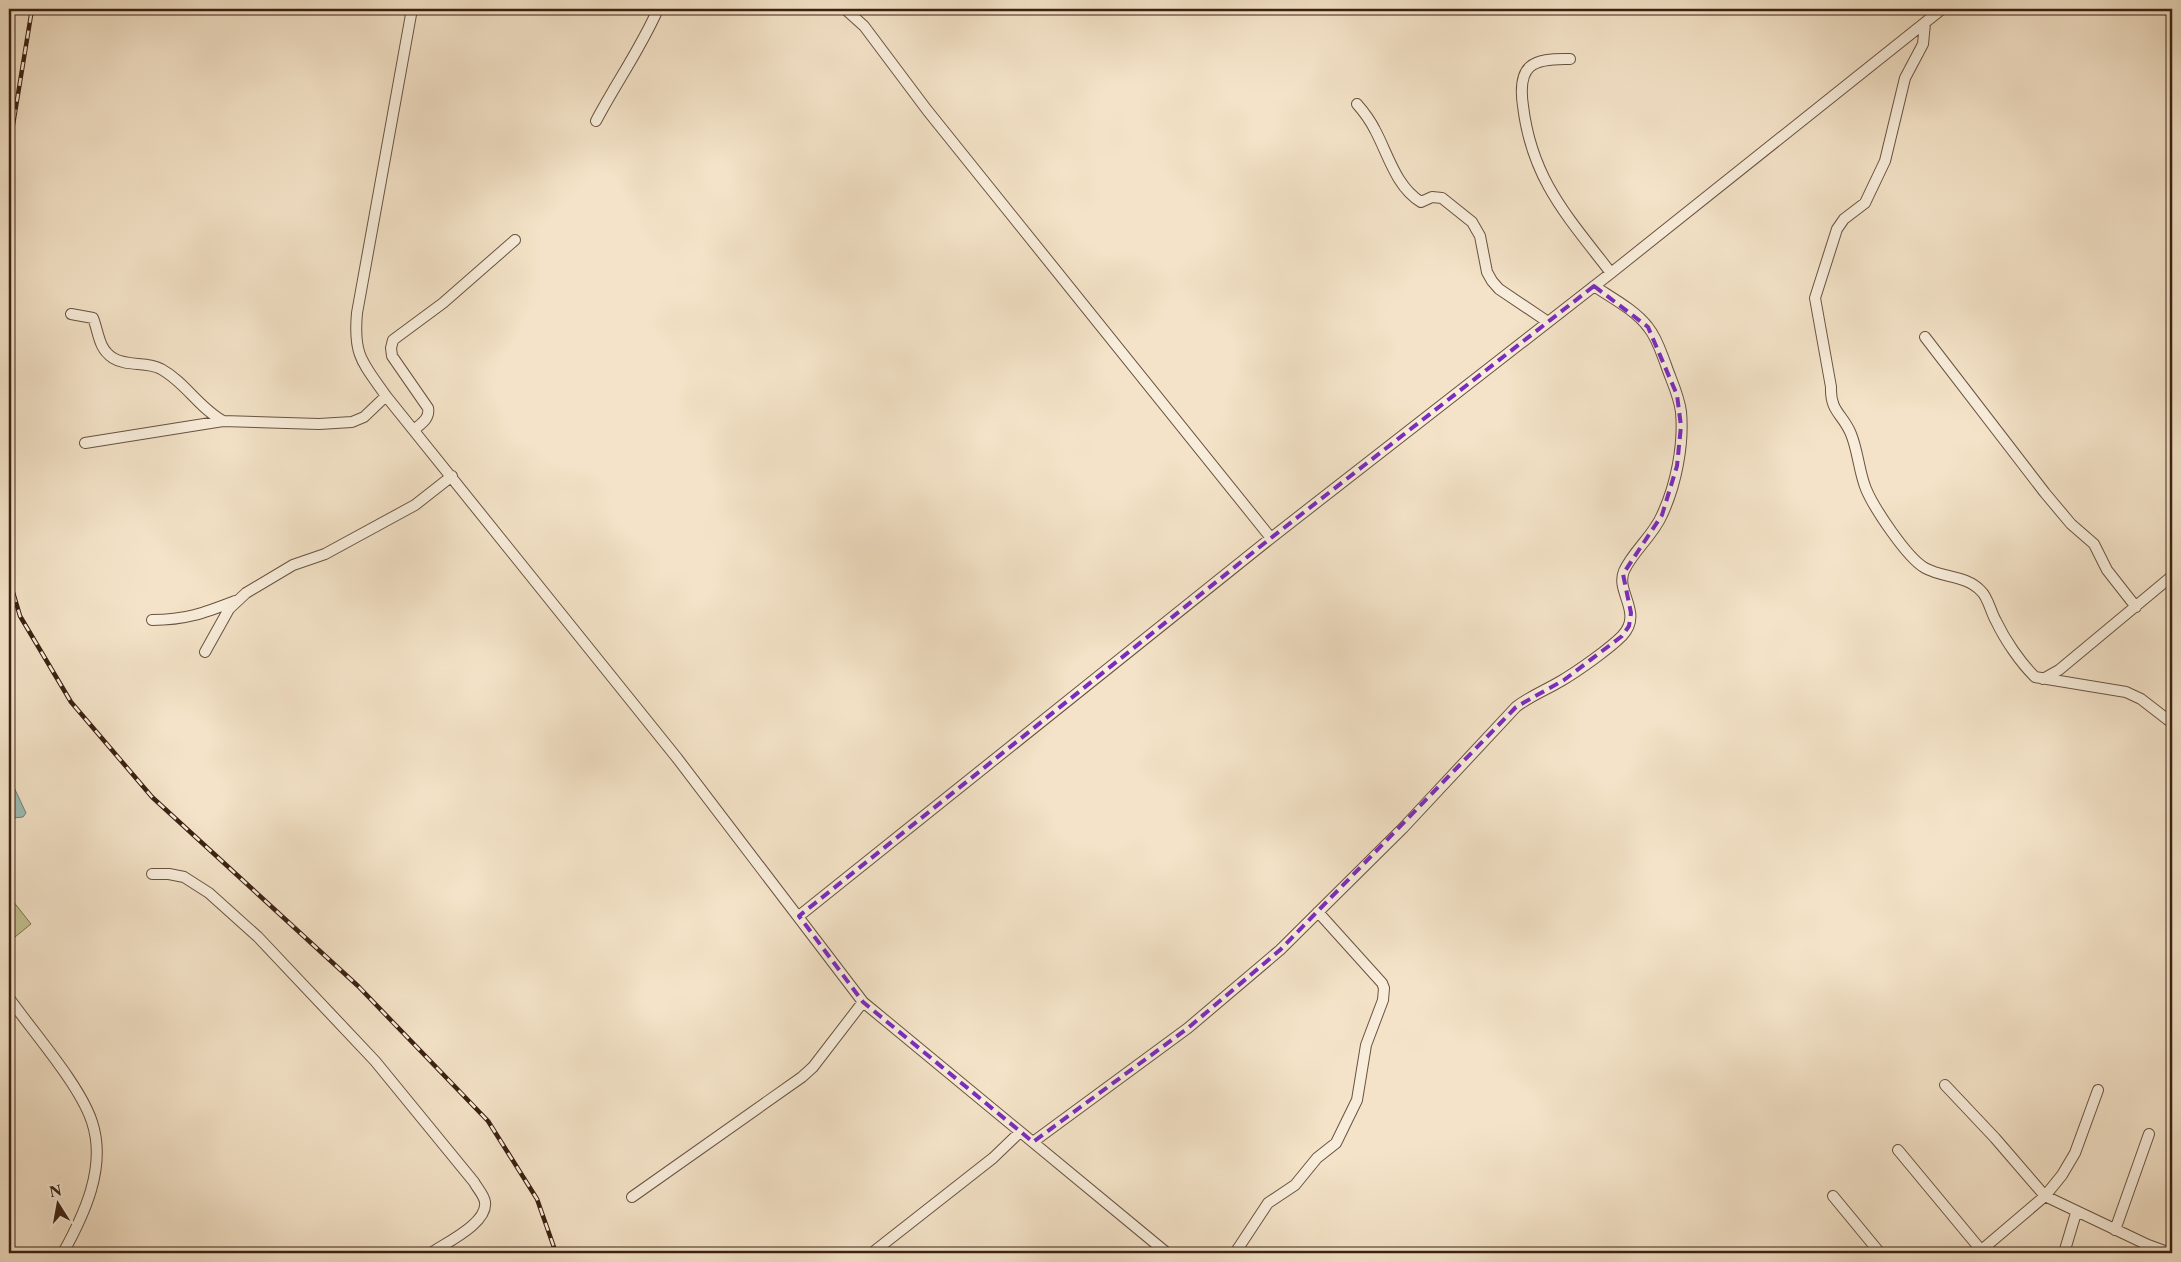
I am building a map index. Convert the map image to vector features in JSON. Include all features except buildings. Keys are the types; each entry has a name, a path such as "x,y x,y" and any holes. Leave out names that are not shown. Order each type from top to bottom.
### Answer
{"street":[{"path":"412,9 369,240 354,339 361,360 386,396 415,429 677,758 863,1002 1167,1253"},
{"path":"596,121 658,9"},
{"path":"845,9 864,26 927,110 1271,538"},
{"path":"799,916 1271,538 1611,273 1942,9"},
{"path":"1924,23 1924,44 1905,78 1885,161 1865,203 1844,218 1837,229 1816,298 1830,387 1830,401 1847,424 1852,436 1866,488 1880,514 1911,556 1925,568 1962,579 1983,592 1998,626 2027,669 2035,677 2126,692 2141,699 2172,723"},
{"path":"1570,60 1552,59 1536,62 1525,70 1521,81 1525,127 1542,177 1557,202 1611,273"},
{"path":"1357,104 1370,120 1395,174 1404,186 1421,202 1432,197 1442,198 1472,222 1480,236 1487,272 1492,281 1499,289 1548,322"},
{"path":"415,429 427,418 429,414 428,408 392,356 391,348 394,340 443,303 515,240"},
{"path":"1033,1142 1188,1028 1280,950 1403,828 1516,708 1532,695 1564,680 1622,636 1629,626 1631,614 1623,574 1628,563 1652,534 1671,491 1677,466 1681,410 1657,341 1648,327 1618,302 1594,286"},
{"path":"71,314 93,318 97,338 113,358 162,369 204,409 223,421"},
{"path":"1925,338 2045,493 2071,524 2094,544 2107,570 2136,607"},
{"path":"85,443 223,421 319,424 352,422 364,417 386,396"},
{"path":"152,620 178,620 193,617 235,601 274,575 324,554 415,505 452,476"},
{"path":"2043,679 2059,670 2084,647 2136,607 2172,576"},
{"path":"205,652 235,601"},
{"path":"152,874 169,874 184,877 210,893 258,938 375,1061 474,1182 484,1200 485,1212 478,1221 431,1253"},
{"path":"1235,1253 1268,1204 1295,1185 1317,1158 1336,1143 1357,1100 1366,1044 1383,1000 1384,988 1382,983 1318,912"},
{"path":"9,998 70,1081 86,1106 93,1124 96,1152 95,1173 79,1223 63,1253"},
{"path":"632,1197 813,1068 863,1002"},
{"path":"1945,1085 1995,1138 2044,1196 2076,1213 2115,1230 2147,1249 2170,1253"},
{"path":"1898,1150 1979,1252 2044,1196 2062,1175 2075,1153 2098,1090"},
{"path":"872,1253 993,1158 1020,1132"},
{"path":"2115,1230 2149,1134"},
{"path":"1833,1196 1880,1253"},
{"path":"2064,1253 2076,1213"}],"highlighted area":[{"path":"1594,286 1648,327 1677,395 1681,426 1677,466 1662,515 1623,574 1631,613 1629,626 1622,636 1564,680 1516,707 1280,950 1188,1028 1033,1142 863,1002 799,916 1271,538"}],"shaded area":[{"path":"9,896 31,924 10,941 9,938"}],"water":[{"path":"9,771 12,783 26,813 23,817 13,818 9,814"}],"railway":[{"path":"9,149 32,9"},
{"path":"9,579 20,616 71,702 152,797 358,986 488,1121 537,1199 556,1253"}]}
